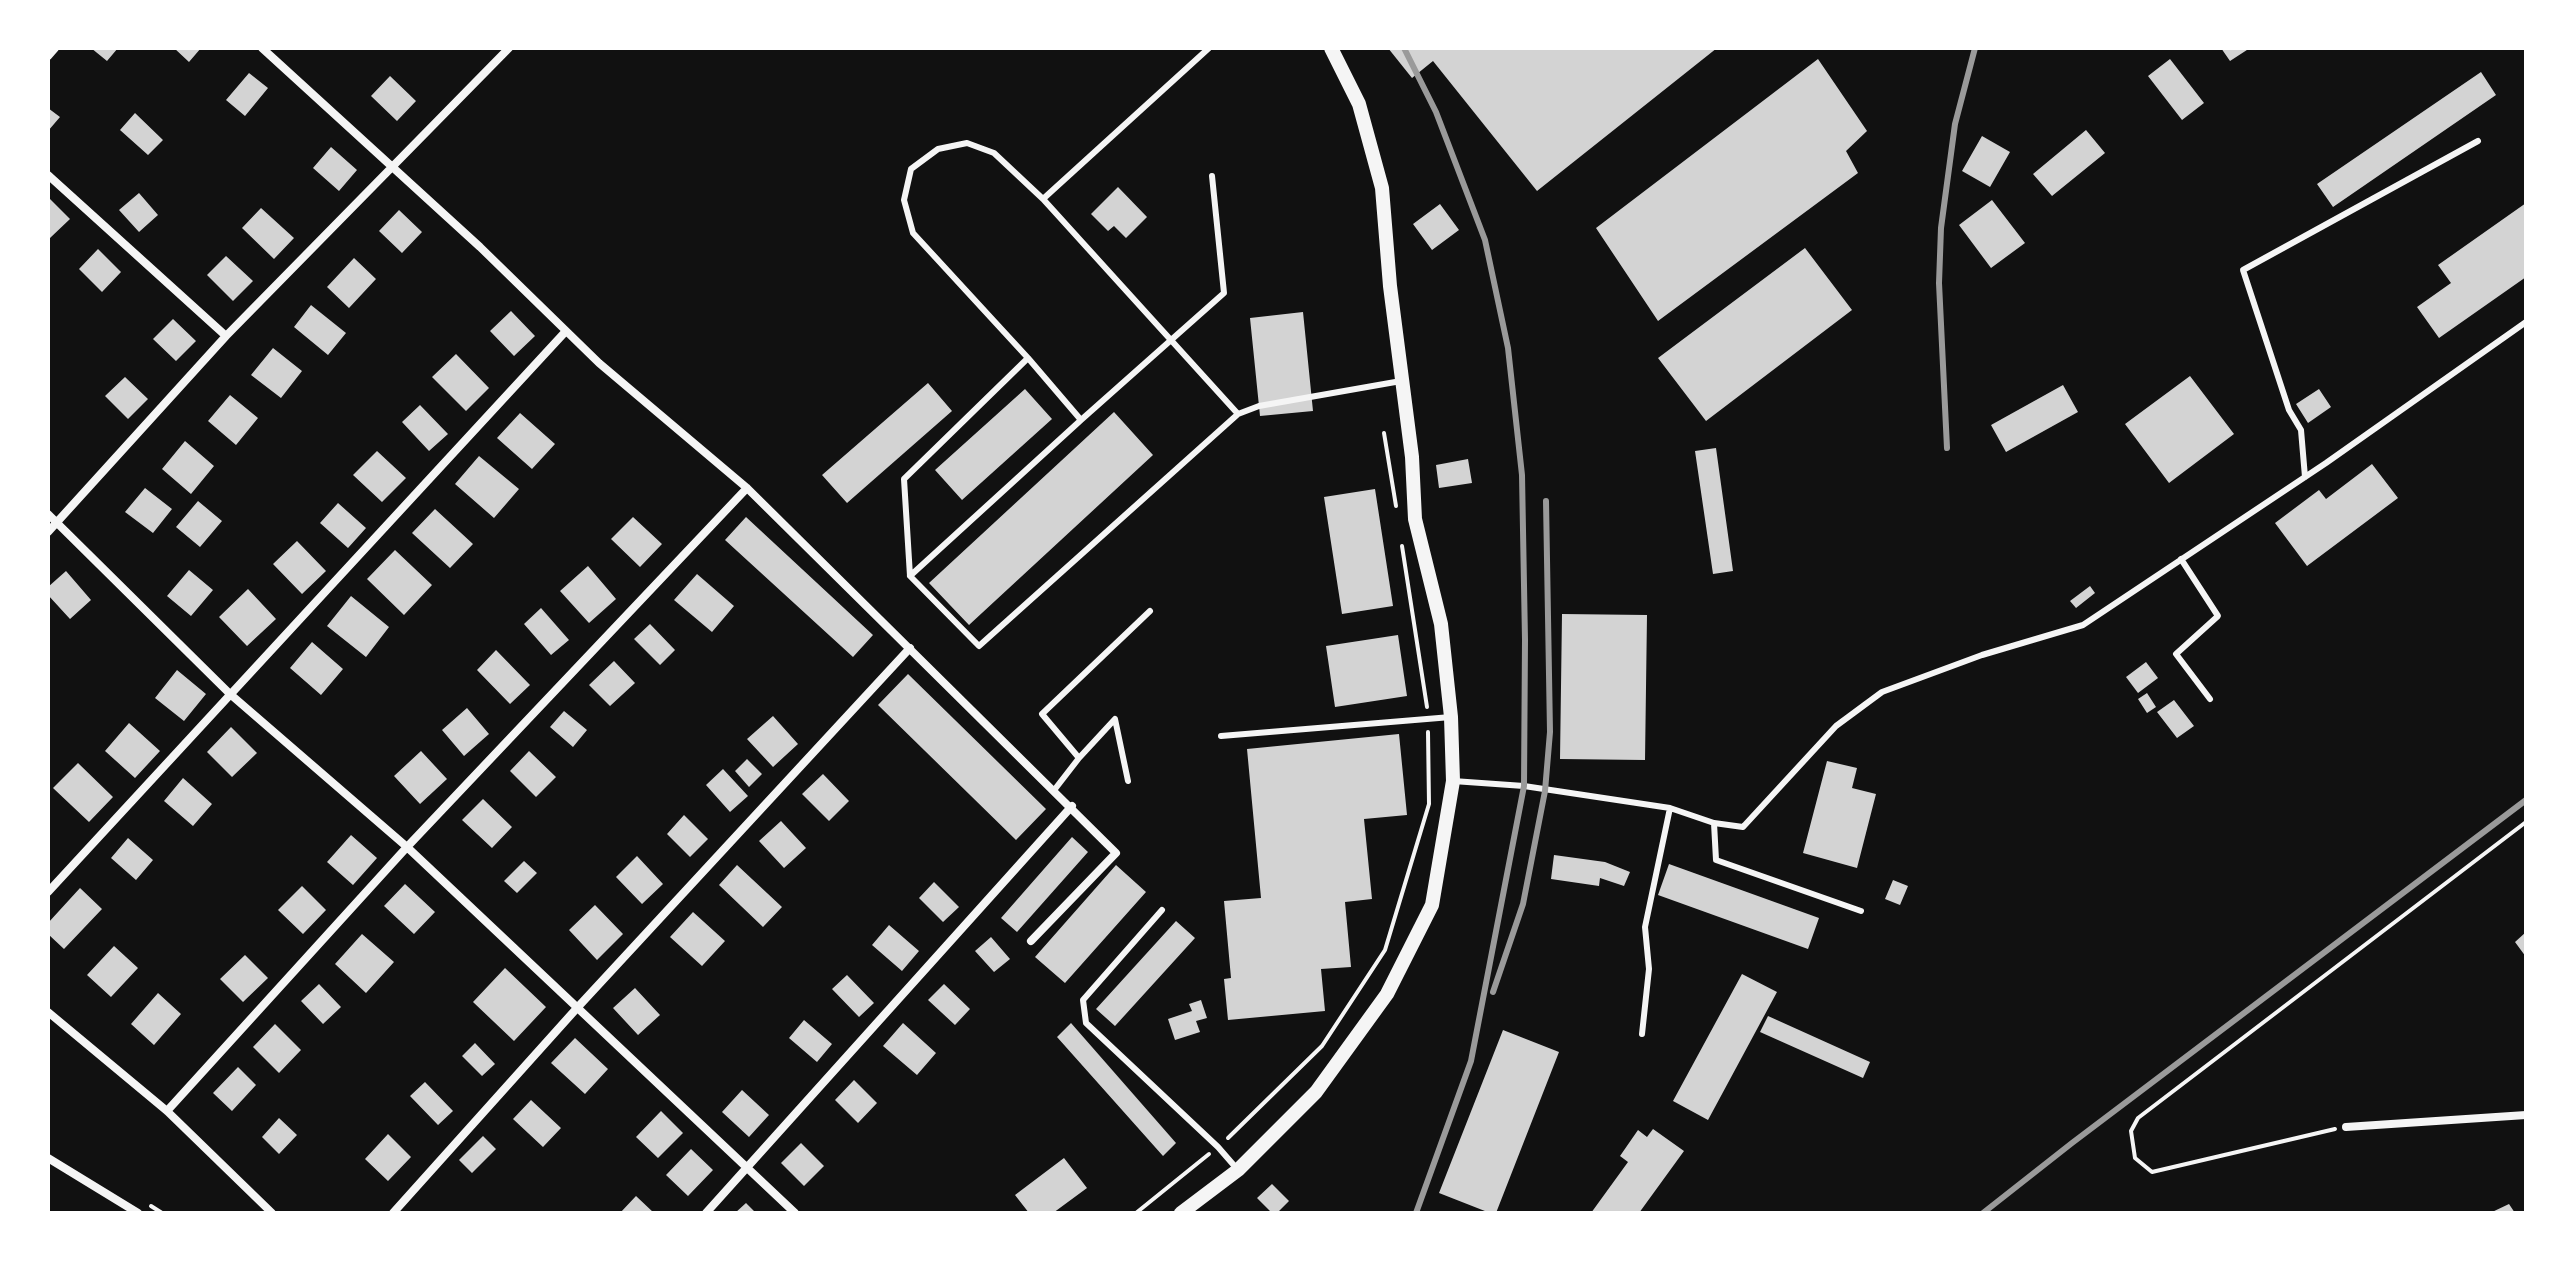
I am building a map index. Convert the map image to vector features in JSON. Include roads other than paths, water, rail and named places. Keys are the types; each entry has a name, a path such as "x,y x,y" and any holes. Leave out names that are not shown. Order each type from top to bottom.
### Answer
{"street":[{"path":"48,56 55,48"},
{"path":"262,48 599,363 747,488 1055,789 1116,853 1031,941"},
{"path":"48,532 226,336 509,48"},
{"path":"1189,1211 1238,1170 1316,1092 1387,994 1432,905 1453,781 1451,717 1441,624 1415,519 1412,457 1401,381 1382,188 1359,104 1331,48"},
{"path":"48,175 226,336"},
{"path":"48,892 566,331"},
{"path":"167,1111 407,847 747,488"},
{"path":"48,514 230,694 407,847 795,1213"},
{"path":"393,1213 577,1008 910,648"},
{"path":"706,1213 1072,806"},
{"path":"48,1012 167,1111 272,1213"},
{"path":"2346,1127 2526,1115"},
{"path":"48,1158 138,1213"}],"lane":[{"path":"1043,199 1209,48"},
{"path":"2305,477 2301,430 2289,410 2243,270 2478,141"},
{"path":"1081,420 913,233 904,200 911,169 938,149 967,143 994,153 1043,199 1238,414"},
{"path":"910,576 1224,293 1212,176"},
{"path":"1453,781 1524,786 1670,808 1714,823 1743,827 1836,726 1882,692 1982,655 2083,625 2305,477 2526,322"},
{"path":"1028,358 904,479 910,576 979,646 1238,414 1259,406 1401,381"},
{"path":"2181,559 2218,616 2176,654 2210,699"},
{"path":"1079,758 1042,714 1150,611"},
{"path":"1221,736 1451,717"},
{"path":"1055,789 1115,719 1128,781"},
{"path":"1642,1034 1649,969 1645,927 1670,808"},
{"path":"1714,823 1716,860 1861,911"},
{"path":"1162,910 1083,1000 1086,1023 1218,1147 1238,1170"}],"railway":[{"path":"1404,48 1436,112 1485,240 1508,348 1522,475 1525,640 1524,786 1471,1061 1416,1213"},
{"path":"1947,448 1939,283 1941,228 1955,124 1975,48"},
{"path":"1493,992 1523,904 1545,791 1550,732 1546,501"},
{"path":"1983,1213 2526,800"}]}
